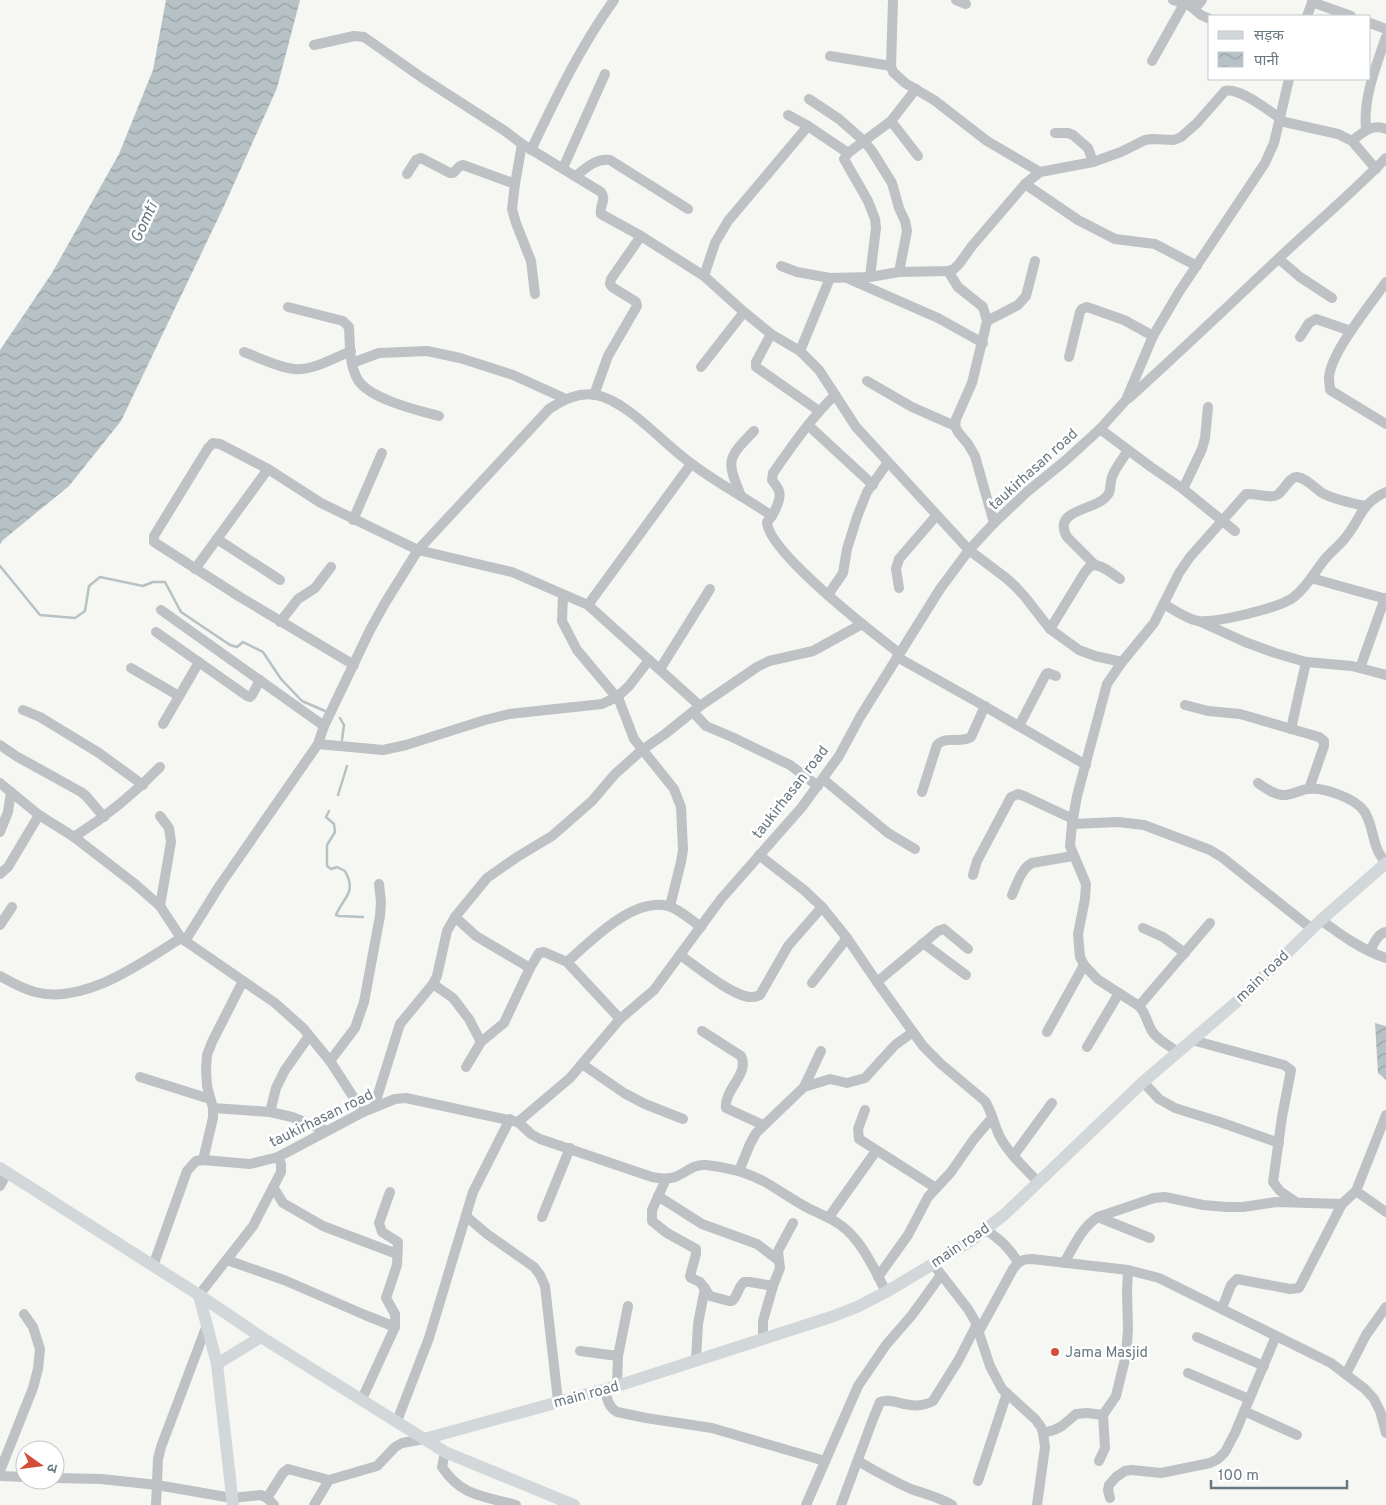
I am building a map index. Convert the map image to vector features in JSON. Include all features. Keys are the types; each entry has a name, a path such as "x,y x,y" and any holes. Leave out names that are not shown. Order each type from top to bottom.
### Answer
{"main road":[{"name":"main road","path":"424,1438 611,1387 831,1317 937,1270 1005,1214 1143,1082 1240,998 1321,920 1386,863"},
{"path":"4,1171 199,1295 261,1337 445,1452 574,1505"},
{"path":"199,1295 217,1364 232,1501"},
{"path":"217,1364 261,1337"}],"street":[{"path":"535,294 531,261 512,208 514,184 526,147 596,26 614,0"},
{"path":"893,0 891,66 893,72 905,83 987,141 1040,172"},
{"path":"956,0 966,4"},
{"path":"1173,0 1186,5 1208,18"},
{"path":"1186,5 1199,4 1202,0"},
{"path":"1307,15 1312,1 1348,15"},
{"path":"1152,61 1186,5"},
{"path":"1371,23 1386,29"},
{"path":"314,45 354,36 364,37 526,147 576,176 603,195 604,200 600,208 600,214 641,236 704,276 771,334 800,351 819,370 856,427 936,516 969,550 1015,586 1050,629 1080,650 1095,656 1122,662"},
{"path":"1372,73 1384,53 1386,37"},
{"path":"830,56 891,66"},
{"path":"563,168 605,74"},
{"name":"taukirhasan road","path":"203,1160 250,1164 278,1157 362,1112 395,1099 406,1098 514,1120 570,1078 620,1019 654,990 721,899 802,807 821,782 839,756 860,716 940,589 969,550 1028,491 1100,429 1126,400 1153,336 1179,292 1265,163 1274,142 1289,80"},
{"path":"1366,130 1365,119 1371,80"},
{"path":"870,277 876,228 875,219 868,201 844,159 848,153 890,122 916,89"},
{"path":"781,266 797,272 830,278 870,277 899,272 948,271 954,269 1025,184 1040,172 1093,162 1146,140 1174,140 1181,137 1197,123 1225,91 1230,89 1241,93 1280,120 1338,134 1352,142 1382,165 1182,351 1126,400"},
{"path":"809,100 839,120 864,141 892,183 899,208 905,220 906,231 899,272"},
{"path":"788,115 848,153"},
{"path":"890,122 918,156"},
{"path":"704,276 715,243 728,221 808,126"},
{"path":"1352,142 1366,130 1377,127 1386,129"},
{"path":"1055,133 1073,135 1088,148 1093,162"},
{"path":"406,174 416,160 421,158 450,173 463,165 514,184"},
{"path":"576,176 594,162 604,159 610,160 688,209"},
{"path":"1025,184 1078,220 1115,239 1155,244 1197,266"},
{"path":"594,395 608,356 637,306 636,302 612,287 610,284 611,278 641,236"},
{"path":"1279,259 1300,277 1332,298"},
{"path":"987,321 1018,305 1026,296 1035,261"},
{"path":"948,271 958,287 983,307 987,321 972,383 956,419 955,426 975,456 994,524"},
{"path":"800,351 830,278"},
{"path":"846,278 938,318 983,343"},
{"path":"1386,282 1342,345 1330,371 1329,378 1330,390 1386,424"},
{"path":"288,307 344,321 349,327 352,363 358,380 381,397 439,416"},
{"path":"1069,358 1080,312 1086,307 1124,320 1153,336"},
{"path":"701,367 744,312"},
{"path":"1300,337 1312,320 1352,331"},
{"path":"771,334 756,362 756,367 819,411"},
{"path":"244,352 294,369 317,365 350,351"},
{"path":"352,363 379,353 428,351 460,358 513,375 566,399"},
{"path":"867,381 912,407 955,426"},
{"path":"0,976 35,992 55,995 81,992 141,964 183,939 318,744 324,726 370,630 418,550 549,409 566,399 576,396 594,395 610,399 624,408 691,464 772,516"},
{"path":"835,395 819,411 773,473 772,480 780,496 772,516 767,522 767,526 777,543 794,563 828,595 898,655 1086,765"},
{"path":"1183,489 1202,449 1208,407"},
{"path":"808,425 872,485"},
{"path":"1100,429 1183,489 1235,531"},
{"path":"741,496 732,472 732,458 735,451 754,431"},
{"path":"354,665 280,622 156,545 153,540 154,536 208,448 213,443 220,444 268,469 321,503 353,520 418,550 512,572 588,605 660,669 697,709 706,726 821,782 888,833 915,848"},
{"path":"1120,579 1102,567 1095,565 1067,537 1064,522 1068,515 1100,502 1109,492 1112,477 1128,450"},
{"path":"353,520 382,453"},
{"path":"828,595 843,573 847,549 856,517 867,492 888,462"},
{"path":"588,605 691,464"},
{"path":"195,569 268,469"},
{"path":"1178,1052 1156,1036 1139,1006 1097,979 1084,965 1080,957 1078,934 1086,884 1070,846 1072,822 1077,796 1108,684 1122,662 1154,623 1179,573 1190,557 1246,494 1254,493 1274,496 1293,478 1297,477 1324,494 1365,506"},
{"path":"1198,621 1216,621 1245,614 1294,597 1324,559 1346,537 1365,506 1375,497 1386,492"},
{"path":"899,588 896,569 899,559 936,516"},
{"path":"217,539 280,580"},
{"path":"1050,629 1085,572 1095,565"},
{"path":"280,622 298,598 314,588 331,567"},
{"path":"1310,578 1385,599 1360,668"},
{"path":"660,669 710,588"},
{"path":"564,595 562,621 577,650 619,701 634,739 674,789 681,807 682,862 670,906"},
{"path":"1164,604 1192,619 1275,654 1306,662 1352,666 1386,675"},
{"path":"161,610 324,726"},
{"path":"374,1107 400,1024 433,984 437,976 447,931 455,917 487,878 552,836 592,801 615,774 642,750 757,667 770,661 813,651 862,624"},
{"path":"156,632 247,696 250,697 252,695 260,680"},
{"path":"318,744 383,750 406,745 509,714 619,701 649,660"},
{"path":"163,724 199,662"},
{"path":"1292,729 1306,662"},
{"path":"130,668 179,696"},
{"path":"1019,726 1046,674 1056,676"},
{"path":"1186,705 1208,711 1240,714 1319,737 1324,741 1324,746 1309,789"},
{"path":"922,792 937,745 945,740 966,740 971,737 985,706"},
{"path":"23,710 40,717 99,754 142,785"},
{"path":"0,745 86,796 104,817"},
{"path":"74,837 104,817 160,768"},
{"path":"0,783 135,884 160,906 183,939 275,1003 309,1036 330,1061 362,1112"},
{"path":"1258,783 1280,795 1309,789 1322,790 1350,800 1364,811 1378,851 1386,863"},
{"path":"0,832 8,812 10,792"},
{"path":"973,875 977,861 1011,797 1014,795 1024,796 1072,822 1118,822 1144,825 1210,850 1223,858 1312,929"},
{"path":"0,874 8,867 39,814"},
{"path":"160,816 170,828 171,842 160,906"},
{"path":"759,855 804,890 822,907 847,938 924,1046 984,1101 1001,1138 1038,1182"},
{"path":"1012,895 1027,865 1073,856"},
{"path":"330,1061 355,1028 364,1002 381,902 379,884"},
{"path":"567,962 620,918 652,905 670,906 701,927"},
{"path":"0,925 12,906"},
{"path":"680,955 726,988 741,995 752,997 760,995 788,946 822,907"},
{"path":"455,917 476,936 530,968"},
{"path":"1321,920 1344,937 1386,958"},
{"path":"1139,1006 1210,923"},
{"path":"1144,928 1184,952"},
{"path":"877,982 938,931 944,929 968,949"},
{"path":"1370,951 1378,936 1386,932"},
{"path":"812,983 847,938"},
{"path":"923,943 966,975"},
{"path":"466,1066 481,1042 504,1023 530,968 539,954 544,952 567,962 620,1019"},
{"path":"1047,1032 1084,965"},
{"path":"153,1266 188,1171 196,1161 203,1160 213,1118 207,1086 206,1069 208,1055 212,1042 243,982"},
{"path":"433,984 453,998 469,1019 481,1042"},
{"path":"1087,1048 1119,993"},
{"path":"702,1030 742,1056 743,1059 742,1070 726,1100 726,1108 763,1125"},
{"path":"804,1087 830,1079 848,1083 865,1078 894,1045 914,1032"},
{"path":"270,1112 276,1088 285,1070 309,1036"},
{"path":"1192,1040 1284,1064 1291,1070 1273,1182 1280,1191 1296,1202"},
{"path":"738,1171 750,1144 763,1125 804,1087 822,1051"},
{"path":"582,1064 645,1104 683,1120"},
{"path":"140,1077 211,1104 292,1117 327,1131"},
{"path":"1143,1082 1159,1099 1175,1108 1279,1143"},
{"path":"1014,1155 1052,1103"},
{"path":"865,1110 858,1129 860,1139 936,1188"},
{"path":"1222,1308 1231,1285 1237,1279 1290,1289 1300,1288 1342,1204 1356,1190 1386,1115"},
{"path":"878,1277 908,1235 928,1197 951,1172 974,1138 992,1118"},
{"path":"397,1421 429,1338 473,1192 514,1120 540,1139 652,1176 666,1179 675,1177 689,1168 705,1165 738,1171 764,1181 844,1227 856,1240 886,1292"},
{"path":"542,1217 570,1148"},
{"path":"829,1217 876,1151"},
{"path":"199,1295 253,1226 281,1172 281,1164 278,1157"},
{"path":"0,1186 4,1171"},
{"path":"666,1179 652,1210 652,1221 667,1233 696,1249 690,1276 700,1282 710,1296 729,1302 735,1298 741,1284 744,1282 773,1286"},
{"path":"273,1187 283,1203 323,1226 397,1254"},
{"path":"1356,1190 1386,1212"},
{"path":"362,1399 395,1327 395,1314 386,1298 397,1265 398,1242 382,1232 379,1223 390,1192"},
{"path":"658,1196 702,1224 757,1244 778,1260"},
{"path":"1064,1262 1091,1221 1154,1198 1166,1197 1203,1205 1227,1207 1243,1207 1276,1202 1342,1204"},
{"path":"467,1217 487,1234 534,1267 540,1275 545,1286 558,1401"},
{"path":"1098,1217 1150,1238"},
{"path":"763,1339 763,1321 780,1268 778,1251 793,1223"},
{"path":"985,1229 1004,1242 1018,1262"},
{"path":"841,1505 880,1402 886,1400 912,1406 926,1405 933,1401 1012,1269 1022,1259 1128,1270 1159,1278 1222,1308 1330,1363 1365,1388 1374,1399 1380,1411 1386,1433"},
{"path":"227,1260 284,1280 395,1327"},
{"path":"806,1505 858,1386 886,1346 912,1315 937,1270 968,1309 990,1366 1002,1389 1035,1419 1041,1427 1044,1447 1037,1505"},
{"path":"1099,1461 1105,1448 1103,1416 1109,1404 1116,1396 1126,1355 1128,1270"},
{"path":"696,1359 698,1324 705,1288"},
{"path":"628,1306 611,1387 609,1405 612,1410 646,1418 712,1428 824,1461"},
{"path":"1346,1374 1366,1335 1386,1307"},
{"path":"0,1471 34,1388 38,1369 40,1349 33,1327 24,1314"},
{"path":"156,1505 158,1459 161,1447 207,1325"},
{"path":"1110,1498 1109,1485 1125,1471 1161,1473 1210,1463 1218,1459 1225,1452 1276,1336"},
{"path":"1197,1337 1264,1366"},
{"path":"580,1351 618,1356"},
{"path":"1188,1373 1249,1399"},
{"path":"978,1481 1007,1393"},
{"path":"1244,1411 1297,1435"},
{"path":"1043,1433 1062,1426 1076,1414 1087,1413 1103,1416"},
{"path":"65,1478 100,1479 157,1485 232,1501 261,1495 270,1502 283,1473 288,1469 329,1480 377,1466 395,1447 402,1443 424,1438"},
{"path":"445,1452 442,1467 457,1486 477,1495 516,1505"},
{"path":"858,1461 895,1482 940,1498 952,1505"},
{"path":"0,1476 15,1477"},
{"path":"314,1505 329,1480"}],"water":[{"name":"Gomtī","path":"166,0 300,0 277,88 224,206 121,421 69,486 0,544 0,350 52,273 119,154 153,70"},
{"path":"1375,1023 1386,1026 1386,1080 1378,1073"}],"waterway":[{"path":"0,566 40,615 75,618 85,611 89,586 100,577 143,586 153,582 165,582 181,612 230,645 237,647 243,642 263,652 281,679 302,701 325,711"},
{"path":"340,718 344,725 342,740"},
{"path":"338,795 347,766"},
{"path":"329,811 326,817 334,824 335,832 327,845 327,866 331,869 337,867 345,871 350,884 350,890 336,915 363,917"}],"place":[{"name":"Jama Masjid","path":"1055,1352"}]}
